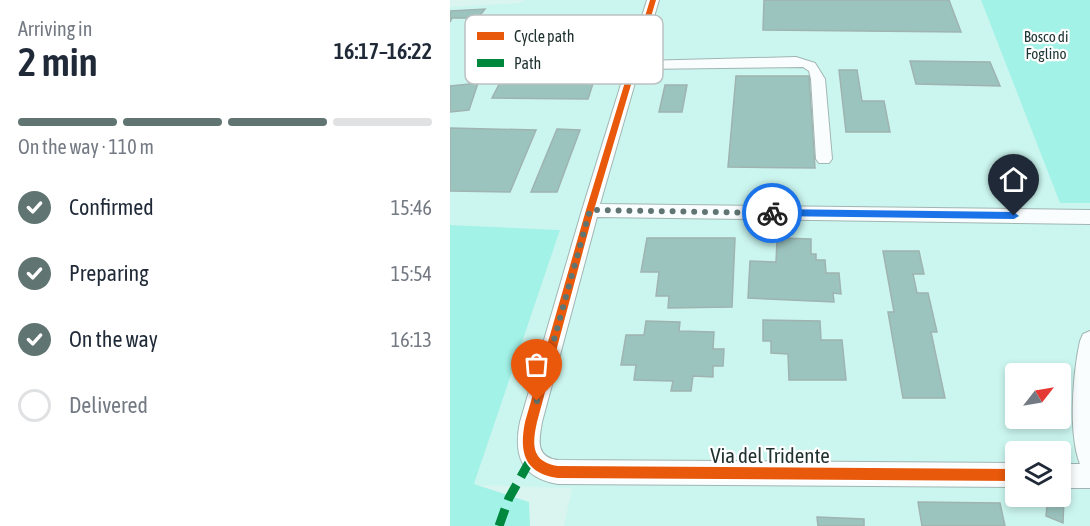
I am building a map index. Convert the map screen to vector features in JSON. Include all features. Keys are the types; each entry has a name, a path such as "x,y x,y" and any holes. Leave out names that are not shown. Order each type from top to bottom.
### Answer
{"street":[{"path":"649,15 653,0"},
{"path":"663,63 796,61 807,63 815,69 818,79 824,159"},
{"path":"628,84 590,210 1088,221"},
{"name":"Via del Tridente","path":"590,210 528,436 531,457 538,468 558,472 1005,475"},
{"path":"1090,341 1083,387 1090,460"},
{"path":"1071,476 1090,476"}],"shaded area":[{"path":"525,0 981,0 1060,203 1090,203 1090,526 564,526 572,488 474,485 560,230 450,225 450,7 520,3"}],"green space":[{"name":"Bosco di Foglino","path":"981,0 1090,0 1090,203 1060,203"},
{"path":"450,225 560,230 474,484 529,502 530,526 450,526"}],"building":[{"path":"764,0 949,0 961,32 763,30"},
{"path":"485,9 480,15 452,18 450,22 450,11"},
{"path":"910,61 990,62 1000,86 916,84"},
{"path":"839,70 857,70 862,101 884,101 890,132 846,132"},
{"path":"736,76 809,76 815,168 728,167"},
{"path":"478,84 469,110 450,112 450,86"},
{"path":"499,84 593,84 588,99 492,98"},
{"path":"665,85 687,85 682,112 659,112"},
{"path":"450,128 536,130 510,192 450,191"},
{"path":"557,129 580,130 557,192 531,192"},
{"path":"647,238 735,238 732,307 668,308 669,296 656,296 659,272 641,272"},
{"path":"782,238 811,239 811,254 816,254 816,260 825,260 826,273 839,273 841,294 833,293 834,302 748,298 750,261 776,262 777,241 782,242"},
{"path":"883,251 919,251 924,274 913,274 917,293 928,293 937,332 931,332 945,398 903,398 888,312 894,312"},
{"path":"763,320 820,321 821,340 842,340 846,380 789,380 788,354 771,353 771,341 763,341"},
{"path":"646,321 680,322 679,331 714,332 713,349 724,349 723,366 713,366 713,377 693,376 691,391 671,391 673,381 634,380 636,365 621,365 626,335 644,335"},
{"path":"918,502 1000,503 1005,526 922,526"},
{"path":"1047,507 1064,507 1063,523 1046,516"},
{"path":"817,517 864,519 864,526 818,526"}],"marked path":[{"path":"499,526 509,498 532,457"}],"cycle path":[{"path":"648,15 653,0"},
{"path":"628,84 531,422 528,440 531,456 535,462 548,471 558,472 1005,475"}],"way so far":[{"path":"537,401 590,210 772,213"}],"route":[{"path":"772,213 1014,216"}]}
